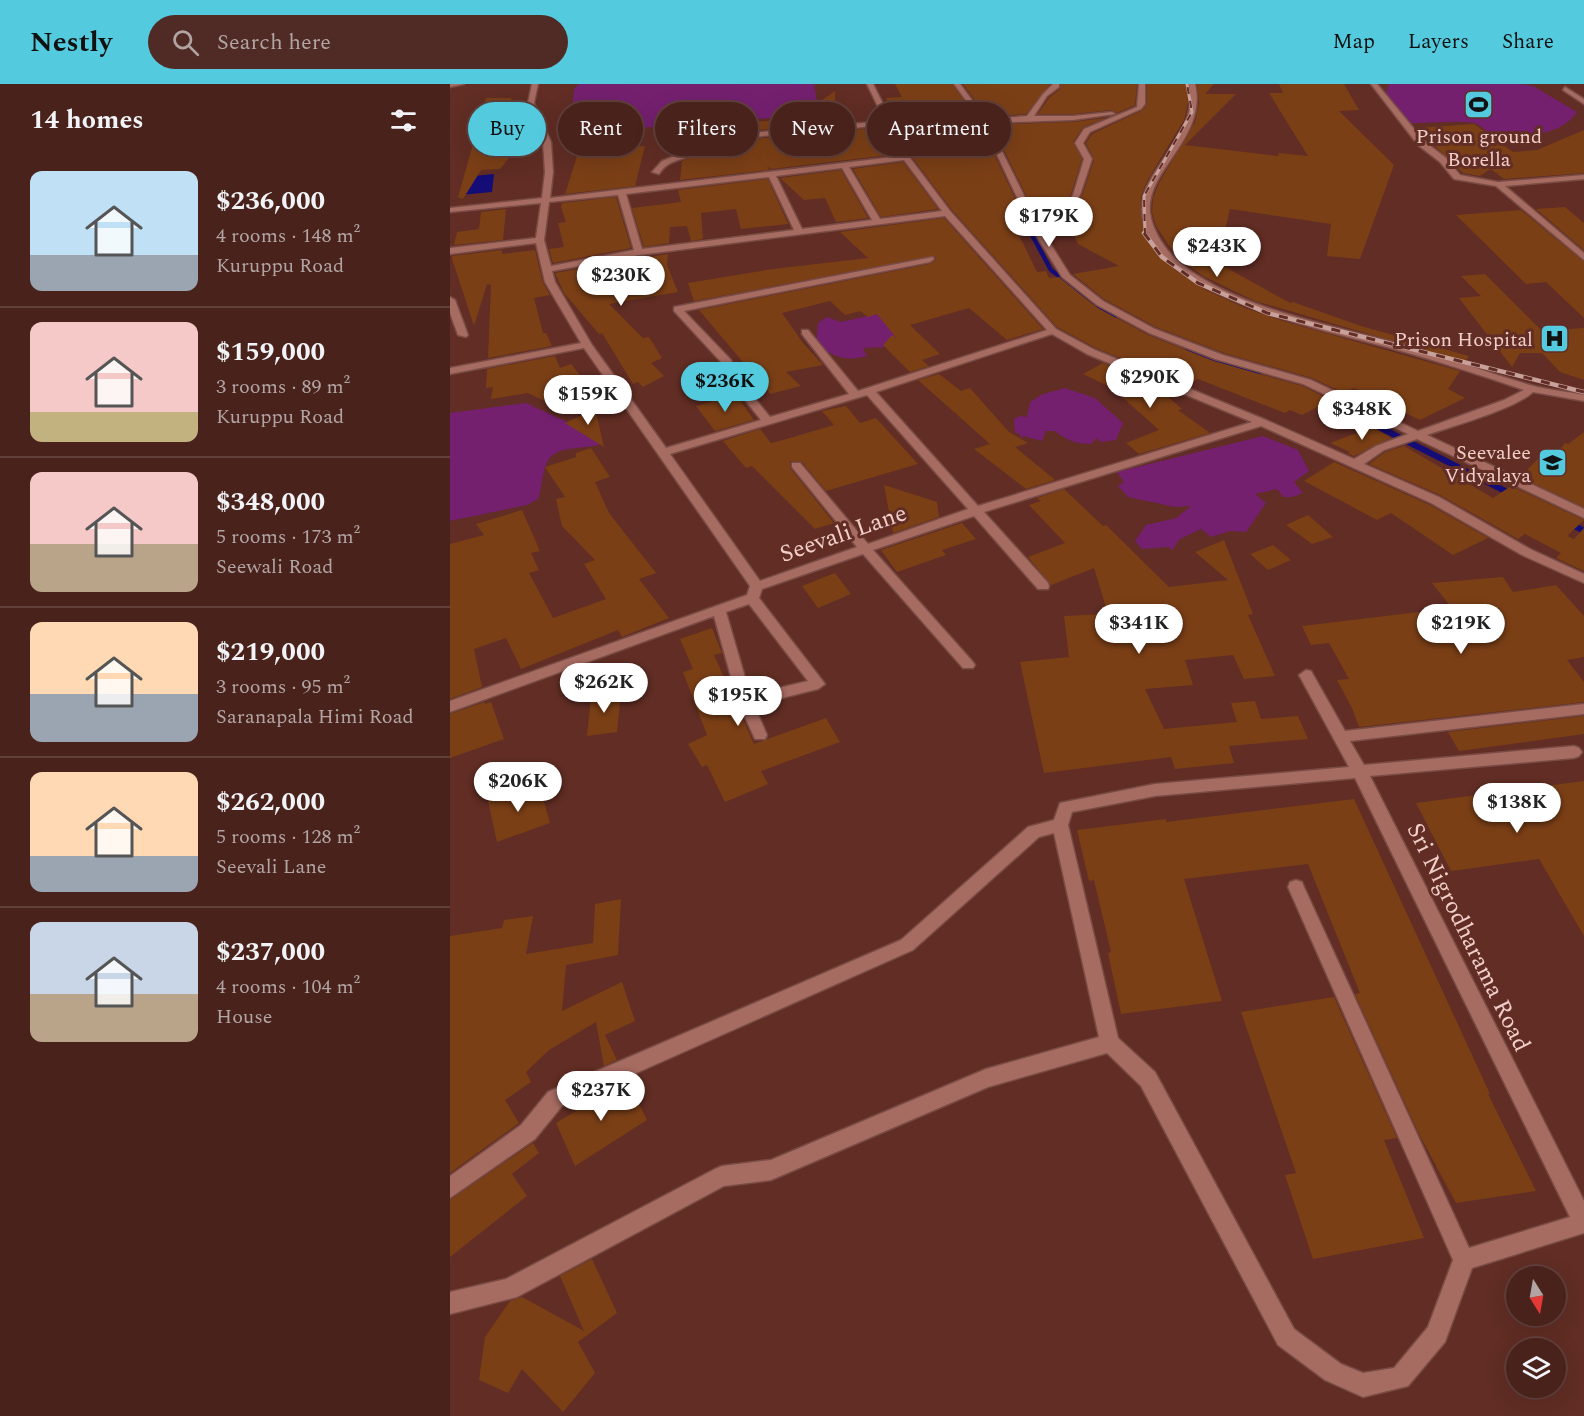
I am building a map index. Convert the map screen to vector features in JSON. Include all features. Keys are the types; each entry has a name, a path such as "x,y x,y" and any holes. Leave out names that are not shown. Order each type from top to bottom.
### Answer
{"street":[{"path":"450,84 461,84"},
{"path":"535,84 531,103 547,142 549,172 540,240 550,282 587,345 818,684 745,702"},
{"path":"870,84 878,102"},
{"path":"957,84 970,102"},
{"path":"1029,118 1045,95 1056,87 1056,84"},
{"path":"1035,227 1056,226 1074,202 1079,193 1088,159 1079,143 1087,131 1105,121 1127,114 1142,104 1142,84"},
{"path":"1192,84 1195,91 1194,113 1149,193 1146,209 1147,226 1164,255 1209,286 1271,311 1466,366 1531,389 1584,398"},
{"path":"1374,84 1421,144 1443,160 1457,177 1498,184 1584,177"},
{"path":"1564,89 1584,102"},
{"path":"1011,119 1127,114"},
{"path":"656,172 660,165 666,162 695,153 705,139 867,125"},
{"path":"904,156 947,213 1053,331 1091,351 1262,422 1435,500 1526,552 1584,579"},
{"path":"1001,156 1035,227 1067,277 1110,308 1152,331 1219,357 1307,382 1415,436 1584,514"},
{"path":"450,210 906,159"},
{"path":"844,165 878,223"},
{"path":"771,173 800,233"},
{"path":"1498,184 1584,257"},
{"path":"621,192 639,252"},
{"path":"547,269 639,252 947,213"},
{"path":"450,251 540,240"},
{"path":"767,422 734,380 727,362 677,309 930,260"},
{"path":"450,300 463,335"},
{"path":"662,453 869,391 1053,331"},
{"path":"805,332 856,395"},
{"path":"450,371 587,345"},
{"path":"1355,464 1380,448 1508,402 1523,396 1531,389"},
{"path":"869,391 978,510 1043,586"},
{"name":"Seevali Lane","path":"450,706 719,609 755,592 978,510 1262,422"},
{"path":"796,465 866,550 968,665"},
{"path":"719,609 745,702 760,735"},
{"name":"Sri Nigrodharama Road","path":"1306,675 1360,772 1584,1223"},
{"path":"1340,737 1584,709"},
{"path":"1296,887 1464,1260 1437,1334 1400,1378 1363,1385 1333,1372 1286,1337 1148,1079 1110,1043 1060,825 1066,807 1155,790 1574,752"},
{"path":"450,1188 528,1132 555,1099 907,945 1034,832 1060,825"},
{"path":"450,1304 509,1289 722,1176 771,1170 986,1078 1110,1043"},
{"path":"1464,1260 1584,1223"}],"shaded area":[{"path":"579,84 814,84 817,102 770,102 770,118 758,119 758,102 655,102 655,127 643,128 643,102 573,102 574,89"},
{"name":"Prison ground Borella","path":"1389,84 1533,86 1577,112 1562,126 1551,131 1516,137 1494,135 1475,123 1408,123 1395,111 1386,93"},
{"path":"494,174 492,192 460,195 464,177"},
{"path":"881,313 911,331 890,347 863,348 867,356 858,358 840,357 816,345 818,323 827,317 841,322"},
{"path":"1065,388 1095,398 1123,423 1116,440 1101,442 1097,438 1091,444 1081,443 1067,439 1055,431 1046,431 1042,441 1023,436 1022,439 1019,433 1015,433 1014,419 1020,416 1027,417 1030,402 1043,394"},
{"path":"526,403 600,437 603,443 565,450 552,456 545,466 538,499 527,505 450,521 450,413"},
{"path":"1263,436 1298,450 1309,471 1294,482 1303,493 1283,497 1277,489 1255,494 1266,503 1246,532 1230,531 1211,537 1201,529 1180,539 1172,550 1168,547 1142,549 1135,541 1146,525 1176,518 1191,506 1175,507 1128,497 1118,486 1124,482 1117,472"}],"building":[{"path":"895,84 952,84 965,102 888,102 886,98 902,97"},
{"path":"963,84 1050,84 1026,114 1011,115 1011,102 976,102"},
{"path":"1061,84 1137,84 1135,105 1117,113 1112,110 1073,114 1038,114 1049,98 1060,89"},
{"path":"1147,84 1187,84 1188,103 1184,120 1147,181 1141,197 1140,213 1151,244 1174,269 1206,290 1245,308 1286,322 1460,371 1448,389 1465,398 1420,420 1354,388 1344,393 1312,378 1224,353 1156,327 1104,299 1073,274 1119,266 1078,244 1071,229 1061,229 1082,196 1094,160 1086,143 1092,134 1143,110 1147,104"},
{"path":"1197,84 1214,84 1205,94 1236,94 1185,145 1278,156 1279,153 1308,156 1269,93 1283,93 1279,84 1344,84 1359,110 1339,111 1394,165 1360,259 1327,256 1331,224 1230,209 1221,248 1200,253 1290,303 1293,302 1361,326 1469,356 1465,362 1255,301 1203,276 1176,256 1156,226 1152,213 1153,198 1159,183 1195,122 1199,103"},
{"path":"835,91 835,102 819,102"},
{"path":"486,98 512,98 509,102 485,102"},
{"path":"1106,118 1083,127 1073,142 1082,159 1071,194 1053,222 1039,222 1007,156 1011,156 1011,124 1073,122"},
{"path":"758,121 770,121 770,129 758,130"},
{"path":"1474,124 1513,152 1537,150 1584,130 1584,173 1504,179 1491,169 1480,176 1463,173 1416,128"},
{"path":"867,129 867,156 881,156 771,169 767,166 769,170 680,180 682,161 694,156 758,156 758,139 770,137 770,156 855,156 855,130"},
{"path":"470,156 511,156 500,169 481,170 463,199 458,197"},
{"path":"577,156 642,156 635,186 565,194"},
{"path":"995,156 1029,228 1015,227 1037,272 1046,271 1049,278 1059,277 1096,307 1148,335 1214,361 1302,386 1331,400 1302,415 1290,410 1285,413 1198,379 1187,385 1096,348 1057,327 952,210 912,157"},
{"path":"903,162 938,209 881,217 853,169"},
{"path":"841,170 868,218 836,222 825,198 804,200 780,178"},
{"path":"768,179 788,224 741,229 736,209 701,213 703,239 691,241 687,226 670,227 669,243 644,247 632,208 681,202 678,190"},
{"path":"616,197 631,248 553,263 549,249 564,247 558,223 566,222 561,207 562,203"},
{"path":"1565,207 1584,223 1584,250 1536,209"},
{"path":"506,209 503,240 454,245 457,232 479,229 481,212"},
{"path":"1521,210 1584,262 1584,318 1546,282 1526,284 1456,215"},
{"path":"944,218 1043,329 1007,340 969,308 910,325 940,354 922,360 929,366 910,372 883,345 892,335 897,339 877,314 868,317 860,311 845,315 830,301 782,313 803,343 823,365 786,372 801,386 770,394 699,310 930,264 936,260 935,256 694,301 688,283 773,269 868,258 840,232"},
{"path":"502,250 502,254 535,250 543,283 550,295 534,298 543,333 546,333 552,346 488,358 491,285 487,284 474,326 452,256"},
{"path":"668,254 667,265 678,292 609,304 643,338 649,337 662,358 651,363 664,376 643,387 638,382 633,384 602,333 599,334 564,293 555,273"},
{"path":"1485,274 1542,331 1584,328 1584,380 1560,372 1542,353 1520,353 1512,367 1459,298 1481,296 1461,276"},
{"path":"555,356 560,368 571,364 601,401 573,415 528,393 491,399 493,387 486,388 487,369"},
{"path":"1103,363 1174,392 1167,396 1182,409 1178,410 1210,433 1139,454 1126,443 1159,430 1112,388 1083,374"},
{"path":"939,374 961,391 970,388 1009,432 1028,443 1015,447 1055,480 1026,489 974,449 990,444 918,380"},
{"path":"736,395 754,420 715,431 696,406"},
{"path":"846,406 860,423 876,418 918,464 826,491 802,462 790,461 790,468 834,523 815,529 752,466 746,468 723,441 760,429 771,443 783,440 834,425 822,411"},
{"path":"595,409 604,447 565,423"},
{"path":"1373,427 1391,438 1354,456 1330,443"},
{"path":"1584,432 1584,507 1520,477 1541,456 1552,460 1565,443 1568,444"},
{"path":"1404,446 1493,498 1511,486 1584,520 1567,536 1574,539 1584,528 1584,571 1556,558 1561,553 1525,534 1518,539 1440,495 1369,464 1385,452"},
{"path":"591,448 610,477 595,482 609,513 656,573 639,579 669,618 622,637 618,630 521,669 506,638 474,649 482,687 450,699 450,544 484,535 476,524 522,510 540,551 531,553 539,570 529,573 553,618 606,599 584,564 595,560 562,526 556,499 565,497 545,467 576,457 576,453"},
{"path":"1334,462 1430,505 1488,538 1453,555 1391,513 1377,520 1304,481"},
{"path":"884,485 937,502 939,517 893,533"},
{"path":"1064,489 1103,526 1106,525 1169,587 1228,580 1195,552 1224,540 1253,614 1248,615 1275,676 1244,679 1233,655 1185,660 1193,685 1145,689 1164,729 1237,722 1231,703 1255,701 1261,719 1298,716 1308,739 1229,746 1234,763 1175,769 1171,757 1044,773 1020,662 1069,657 1064,616 1108,614 1094,568 1051,585 1028,557 1065,543 1029,505 1041,501 1037,498"},
{"path":"1308,515 1333,537 1312,544 1286,525"},
{"path":"962,523 976,539 942,550 946,555 897,572 881,550"},
{"path":"1273,545 1291,560 1268,570 1250,554"},
{"path":"835,573 851,594 818,608 802,586"},
{"path":"1503,577 1513,592 1556,585 1584,616 1584,657 1567,660 1584,682 1584,702 1359,727 1337,680 1349,679 1329,643 1311,645 1302,626 1452,608 1432,583"},
{"path":"712,628 722,653 714,655 754,744 826,718 840,742 761,771 768,784 725,802 707,765 702,767 688,744 707,735 683,672 693,669 680,639"},
{"path":"621,693 617,732 587,736 591,697"},
{"path":"485,702 485,704 491,702 504,739 450,758 450,714"},
{"path":"1584,716 1584,734 1459,751 1448,732"},
{"path":"1584,781 1584,936 1539,859 1451,871 1416,803"},
{"path":"539,784 550,823 497,842 488,801"},
{"path":"1354,799 1490,1094 1488,1094 1536,1191 1456,1203 1419,1134 1355,994 1360,993 1308,864 1184,879 1222,1001 1121,1014 1108,953 1111,952 1094,880 1089,881 1077,830 1166,819 1166,822"},
{"path":"621,899 618,955 566,965 562,1011 622,982 635,1021 605,1035 617,1060 604,1066 596,1022 549,1050 526,1072 531,1082 505,1100 519,1123 450,1173 450,936 502,928 504,920 533,916 526,954 593,943 595,904"},
{"path":"1334,997 1397,1138 1384,1140 1424,1238 1313,1259 1285,1175 1296,1173 1241,1012"},
{"path":"627,1080 647,1120 575,1166 556,1123 591,1102 588,1097"},
{"path":"533,1143 539,1153 512,1174 527,1196 450,1257 450,1200"},
{"path":"592,1259 617,1313 578,1342 595,1373 563,1412 522,1369 508,1393 479,1380 485,1337 510,1301 522,1297 584,1331 560,1276"}],"waterway":[{"path":"1024,221 1032,235"},
{"path":"1031,233 1051,270 1114,317"},
{"path":"1187,351 1259,374"},
{"path":"1320,397 1382,428"},
{"path":"1379,427 1513,495"},
{"path":"1569,523 1584,531"}],"railway":[{"path":"1145,234 1144,196 1192,112 1187,84"},
{"path":"1145,234 1162,257 1198,283 1267,313 1584,392"}],"place":[{"name":"Prison ground Borella","path":"1479,105"},
{"name":"Prison Hospital","path":"1554,339"},
{"name":"Seevalee Vidyalaya","path":"1552,463"}]}
